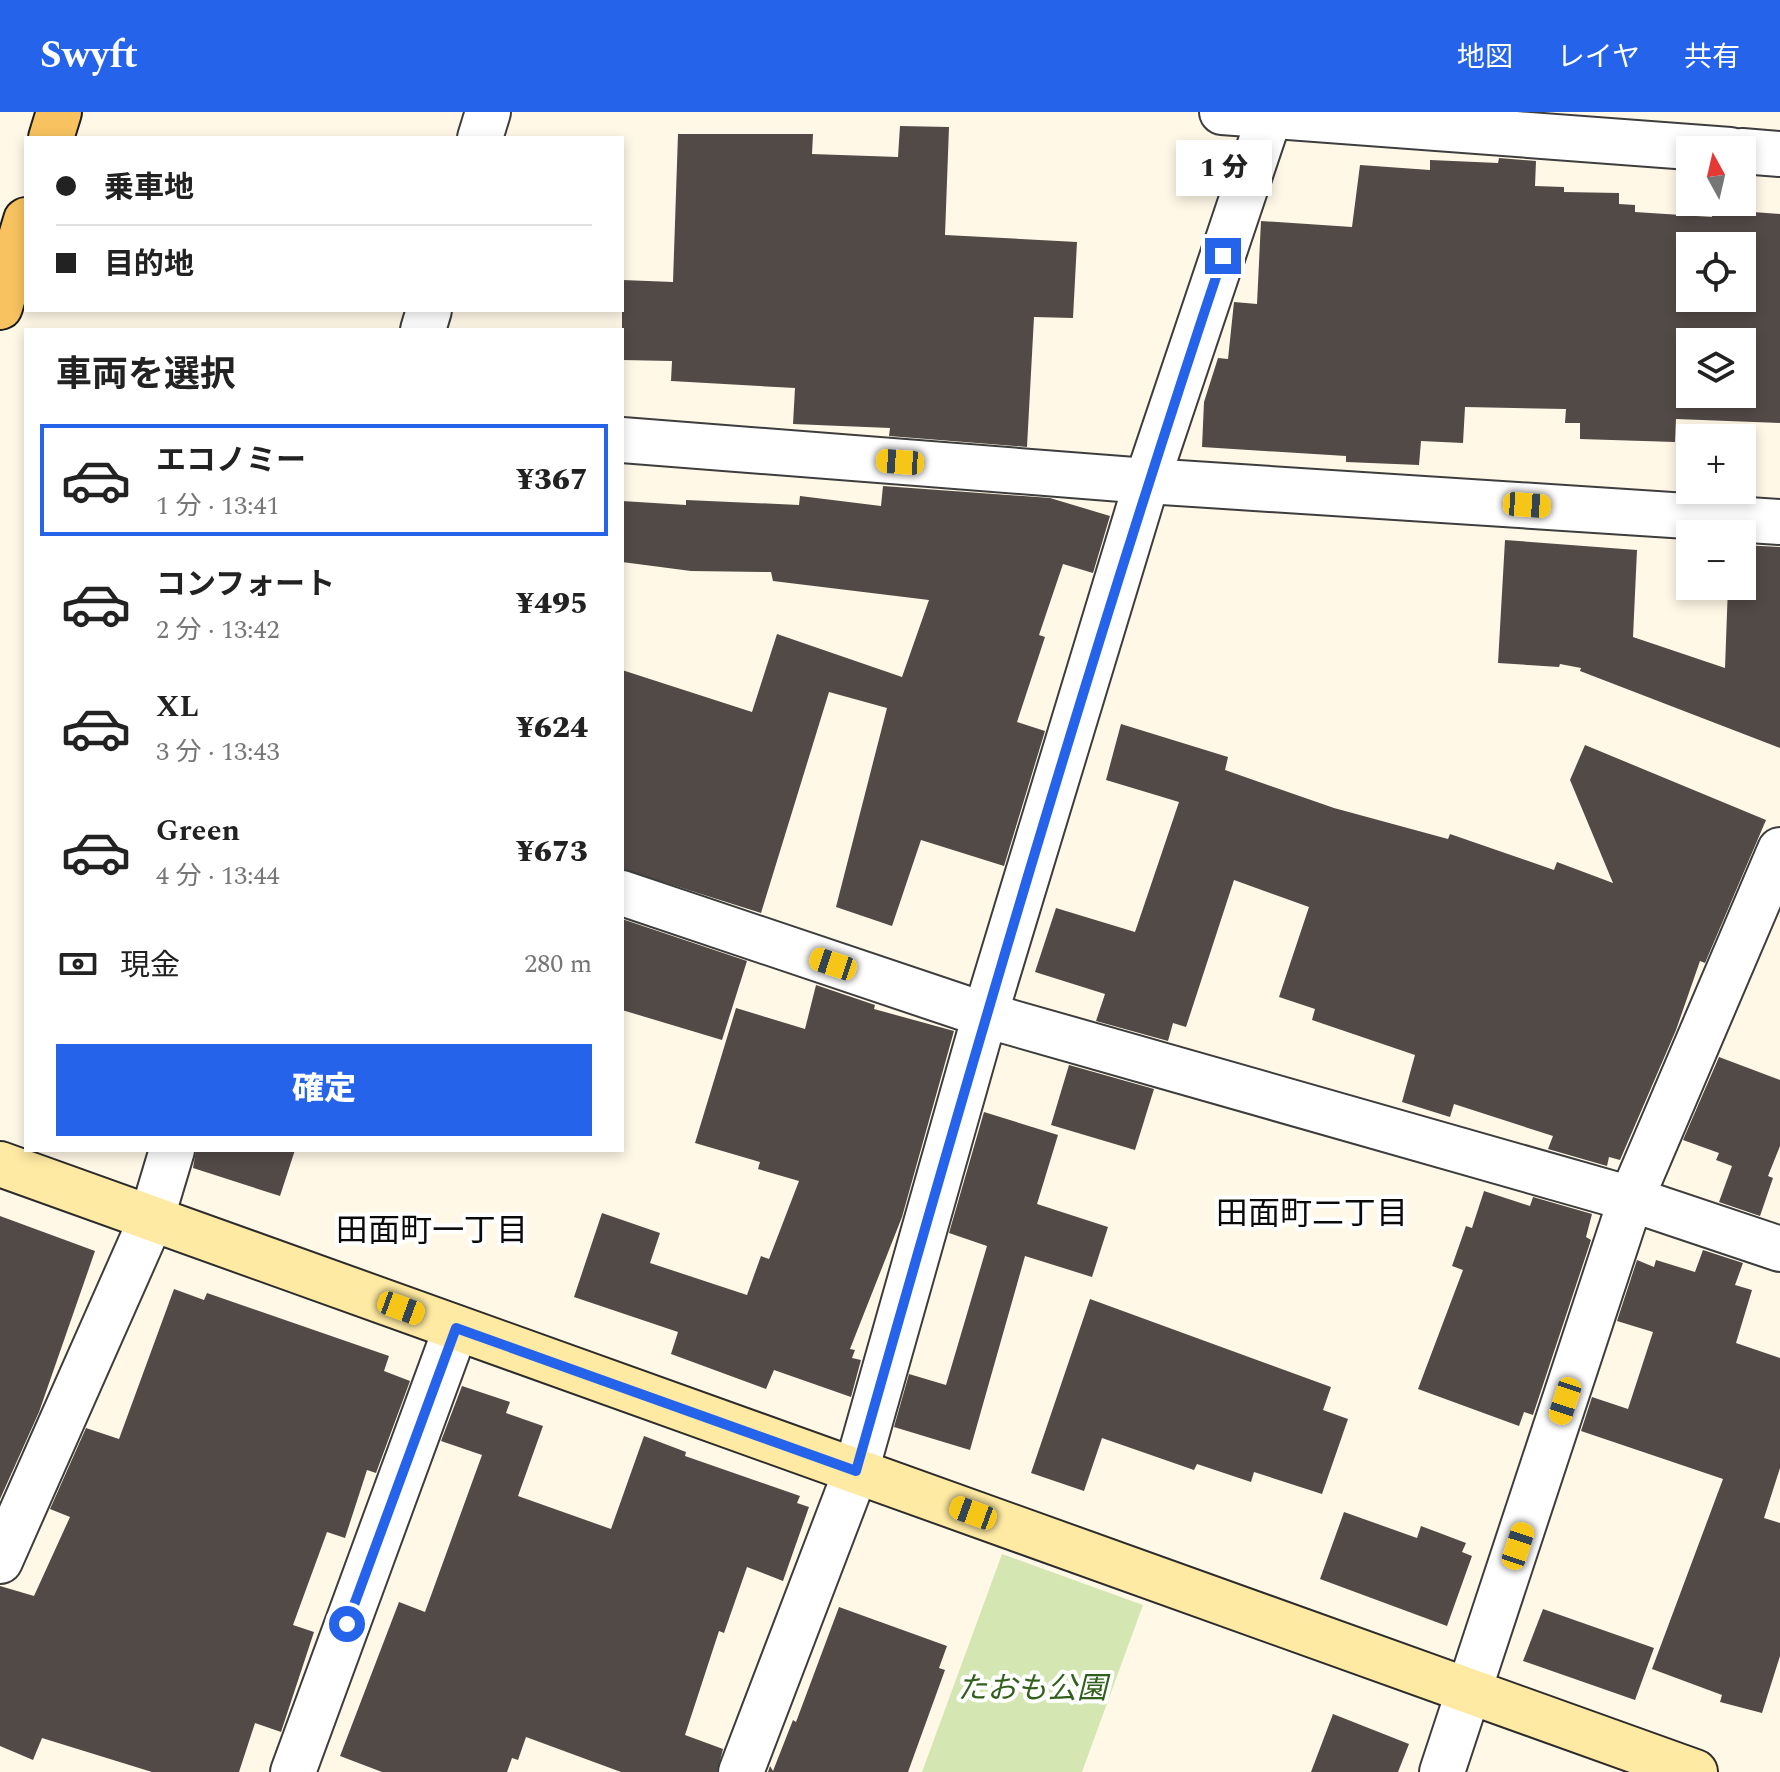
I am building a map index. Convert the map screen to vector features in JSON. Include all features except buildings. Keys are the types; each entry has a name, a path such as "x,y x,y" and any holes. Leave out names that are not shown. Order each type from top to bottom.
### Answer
{"main road":[{"path":"52,136 59,112"},
{"path":"0,307 24,227"}],"street":[{"path":"481,136 488,112"},
{"path":"1222,112 1676,146"},
{"path":"741,1772 856,1471 985,1015 1147,481 1271,114"},
{"path":"1756,152 1780,154"},
{"path":"624,440 1147,481 1780,522"},
{"path":"1442,1772 1631,1199 1777,866"},
{"path":"624,894 985,1015 1631,1199 1780,1249"},
{"path":"0,1561 151,1220 171,1152"},
{"path":"0,1164 1695,1772"},
{"path":"293,1772 456,1328"}],"green space":[{"name":"たおも公園","path":"1002,1554 1143,1605 1082,1772 922,1772"}],"district":[{"name":"田面町二丁目","path":"1312,1214"},
{"name":"田面町一丁目","path":"432,1231"}],"route":[{"path":"347,1624 456,1328 856,1471 985,1015 1147,481 1223,256"}]}
